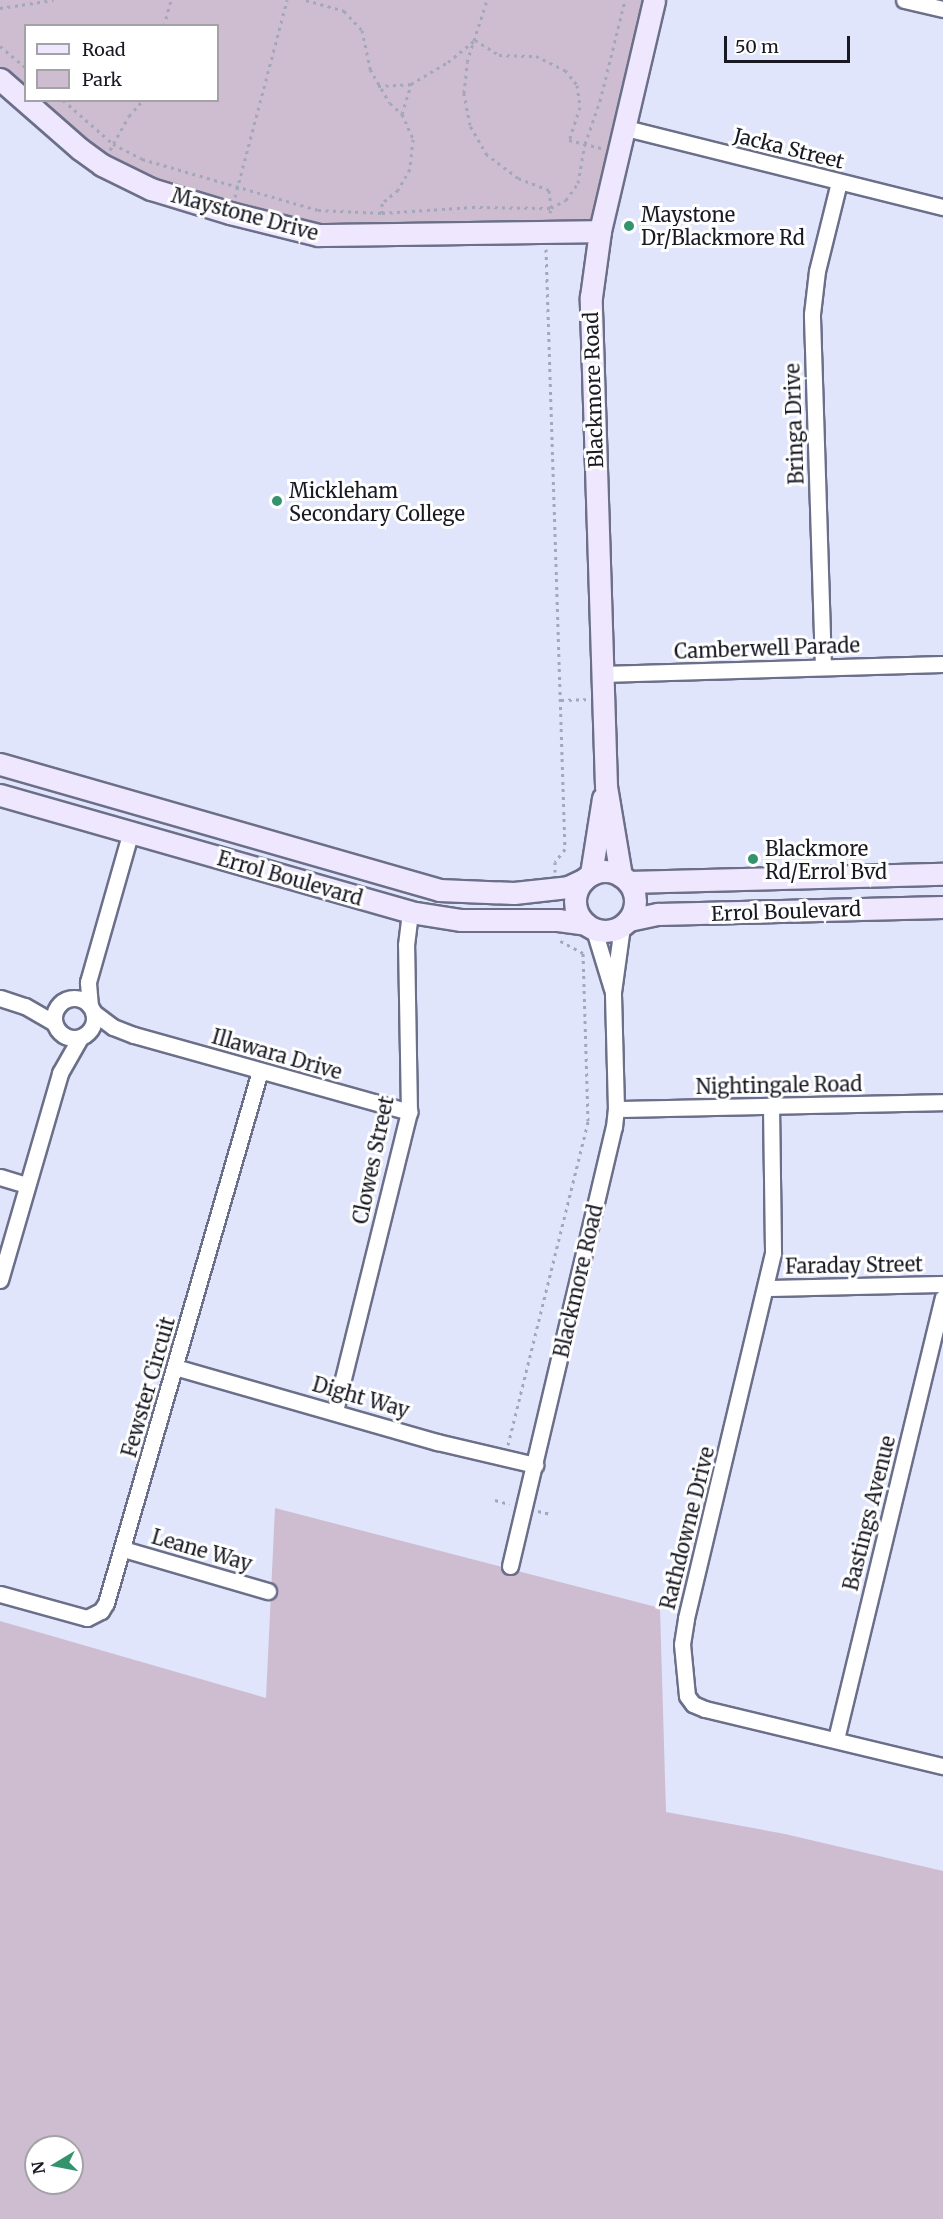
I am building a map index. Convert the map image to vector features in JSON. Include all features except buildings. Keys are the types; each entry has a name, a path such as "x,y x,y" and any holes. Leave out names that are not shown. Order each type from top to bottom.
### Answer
{"street":[{"name":"Blackmore Road","path":"624,879 606,786 591,297 600,231 626,128 654,0"},
{"path":"904,0 943,9"},
{"name":"Maystone Drive","path":"0,79 24,100"},
{"name":"Maystone Drive","path":"26,102 102,165 151,189 318,236 600,231"},
{"name":"Jacka Street","path":"626,128 943,207"},
{"name":"Bringa Drive","path":"823,667 812,314 817,271 839,182"},
{"name":"Camberwell Parade","path":"601,674 940,665"},
{"name":"Errol Boulevard","path":"0,764 439,890 514,893 568,887 587,877"},
{"name":"Blackmore Road","path":"587,877 606,786"},
{"name":"Errol Boulevard","path":"0,795 410,912 460,920 558,920 590,927"},
{"path":"0,1280 60,1073 72,1048 93,1025 88,982 131,831"},
{"path":"611,872 624,879 635,901 625,923 603,932 590,927 576,908 575,899 587,877 611,872"},
{"name":"Errol Boulevard","path":"624,879 943,874"},
{"name":"Errol Boulevard","path":"625,923 658,914 943,907"},
{"name":"Clowes Street","path":"335,1411 408,1112 406,945 410,912"},
{"name":"Blackmore Road","path":"510,1566 616,1109 613,992 625,923"},
{"name":"Blackmore Road","path":"590,927 613,992"},
{"path":"60,1073 62,1053 56,1026 56,1010 83,980 96,952"},
{"path":"0,998 43,1007 79,999 92,1009"},
{"path":"25,1005 56,1026 67,1037 82,1036"},
{"name":"Illawara Drive","path":"92,1009 113,1027 134,1035 408,1112"},
{"name":"Illawara Drive","path":"82,1036 112,1032 134,1035"},
{"name":"Fewster Circuit","path":"0,1594 78,1617 95,1616 106,1603 260,1071"},
{"name":"Nightingale Road","path":"616,1109 943,1102"},
{"name":"Rathdowne Drive","path":"771,1106 774,1253 686,1619 682,1644 683,1681 687,1696 693,1704 705,1709 943,1766"},
{"path":"0,1177 27,1185"},
{"name":"Faraday Street","path":"767,1288 943,1284"},
{"name":"Bastings Avenue","path":"836,1739 943,1298"},
{"name":"Dight Way","path":"175,1367 437,1442 535,1466"},
{"name":"Leane Way","path":"123,1549 268,1591"}],"path":[{"path":"0,8 53,0"},
{"path":"165,24 171,0"},
{"path":"230,213 287,0"},
{"path":"306,0 345,11 362,30 370,69 378,86 402,114 413,139 410,169 398,190 382,203 376,236"},
{"path":"487,0 466,62 464,93 470,125 488,155 518,178 549,190 551,208 545,232 565,849 555,862 556,889"},
{"path":"65,102 113,144 142,159 237,189 318,210 382,213 472,207 551,208 566,200 578,183 585,144 600,101 625,0"},
{"path":"378,86 411,84 448,62 475,40"},
{"path":"475,40 499,55 536,56 565,70 577,85 580,107 569,140 620,151"},
{"path":"0,46 24,66"},
{"path":"402,114 411,84"},
{"path":"102,165 129,116 140,102"},
{"path":"561,700 602,699"},
{"path":"505,1458 588,1121 583,953 560,941 558,920"}],"green space":[{"path":"0,0 654,0 600,231 376,236 318,235 230,213 151,189 102,165 26,102 219,102 219,24 24,24 24,100 0,79"},
{"path":"275,1508 660,1608 666,1812 785,1834 943,1871 943,2219 0,2219 0,1621 266,1698"}],"place":[{"name":"Maystone Dr/Blackmore Rd","path":"629,226"},
{"name":"Mickleham Secondary College","path":"277,501"},
{"name":"Blackmore Rd/Errol Bvd","path":"753,859"}]}
